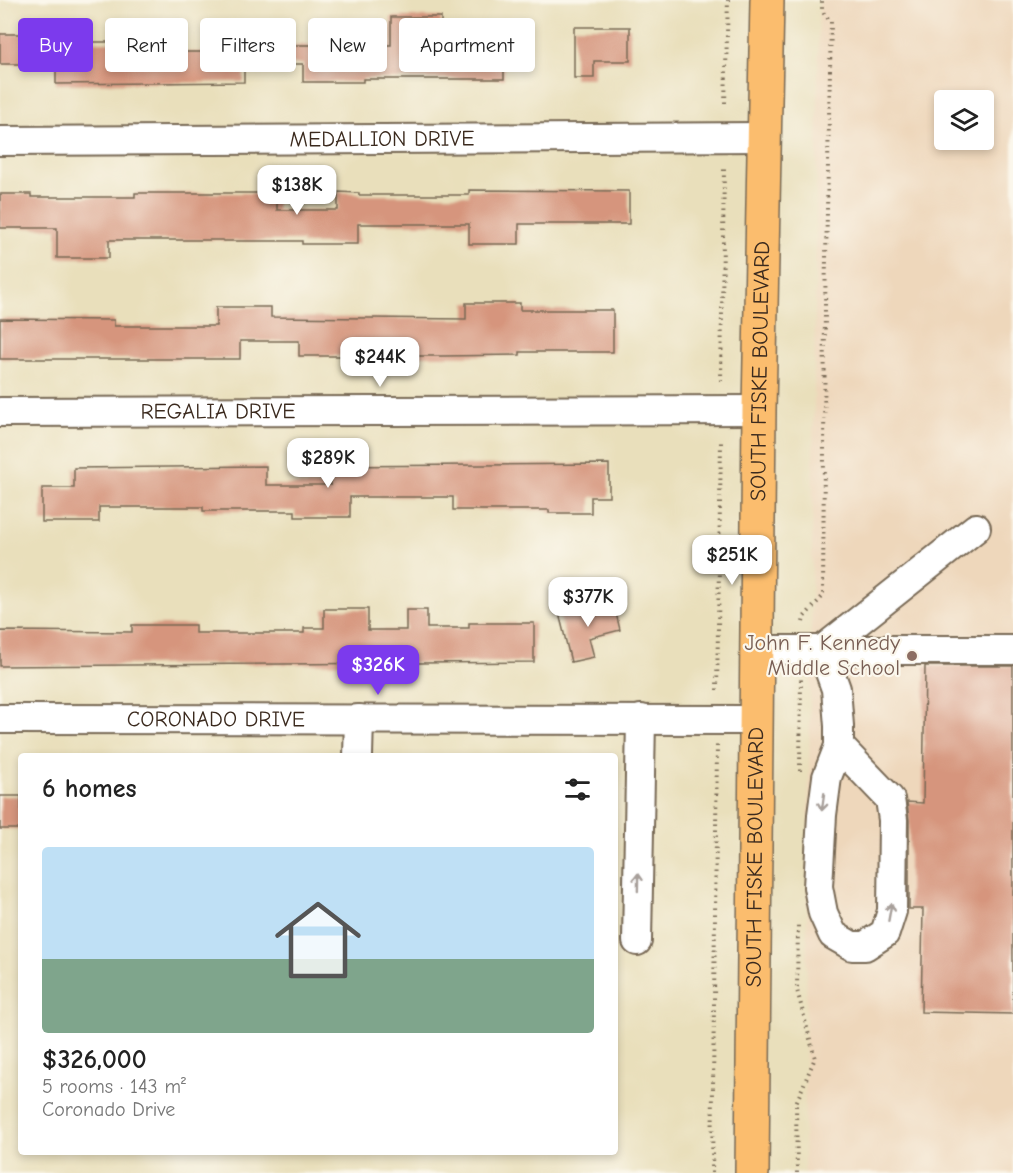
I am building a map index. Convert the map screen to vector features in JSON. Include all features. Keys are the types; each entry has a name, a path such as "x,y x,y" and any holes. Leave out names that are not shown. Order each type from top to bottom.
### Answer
{"main road":[{"name":"SOUTH FISKE BOULEVARD","path":"752,1173 759,410 767,0"}],"street":[{"name":"MEDALLION DRIVE","path":"0,141 765,137"},
{"name":"REGALIA DRIVE","path":"0,412 759,410"},
{"path":"822,650 976,528"},
{"path":"757,650 1013,650"},
{"path":"822,650 836,689 839,746 827,777 822,815 818,887 824,913 833,935 852,946 865,946 885,933 892,911 893,820 890,799 839,746"},
{"name":"CORONADO DRIVE","path":"0,719 757,720"},
{"path":"358,753 359,719"},
{"path":"637,941 641,719"}],"path":[{"path":"725,103 728,0"},
{"path":"803,622 804,617 823,596 825,294 831,22 822,11 822,0"},
{"path":"721,381 724,168"},
{"path":"717,690 721,441"},
{"path":"712,1173 717,737"}],"shaded area":[{"name":"John F. Kennedy Middle School","path":"819,0 1013,0 1013,1173 804,1173"}],"building":[{"path":"391,17 441,17 399,18 399,72 504,72 504,79 363,79 363,82 303,82 303,64 296,64 296,45 308,45 308,72 387,72 387,45 391,45"},
{"path":"574,27 630,27 630,61 594,61 594,78 574,78"},
{"path":"0,34 18,34 18,64 0,64"},
{"path":"93,42 105,42 105,72 188,72 188,52 200,52 200,72 244,72 244,82 56,84 56,72 93,72"},
{"path":"469,190 629,191 629,224 519,224 519,244 469,244 469,224 358,224 358,244 302,244 302,241 109,240 109,258 57,258 57,228 0,228 0,194 31,194 31,197 135,197 135,193 277,193 277,210 338,210 338,192 359,193 359,195 469,195"},
{"path":"466,303 520,303 520,310 613,310 613,352 520,352 520,355 443,356 299,356 299,341 240,341 240,359 0,359 0,319 114,320 114,326 216,326 216,307 271,307 271,317 466,319"},
{"path":"609,464 609,497 591,497 591,513 549,513 549,510 453,510 453,497 350,497 350,517 295,517 295,511 203,511 203,507 99,507 99,522 42,522 42,488 74,488 74,468 266,466 266,485 331,485 331,466"},
{"path":"613,600 620,630 589,638 594,657 571,662 559,613"},
{"path":"324,609 368,609 368,630 406,630 406,610 427,610 427,628 469,628 469,623 534,623 534,662 0,666 0,631 132,632 132,625 195,625 195,633 304,633 304,628 324,628"},
{"path":"925,666 1013,666 1013,1014 921,1012 923,909 909,909 907,802 923,803"},
{"path":"0,796 18,796 18,829 0,829"}],"place":[{"name":"John F. Kennedy Middle School","path":"912,656"}]}
